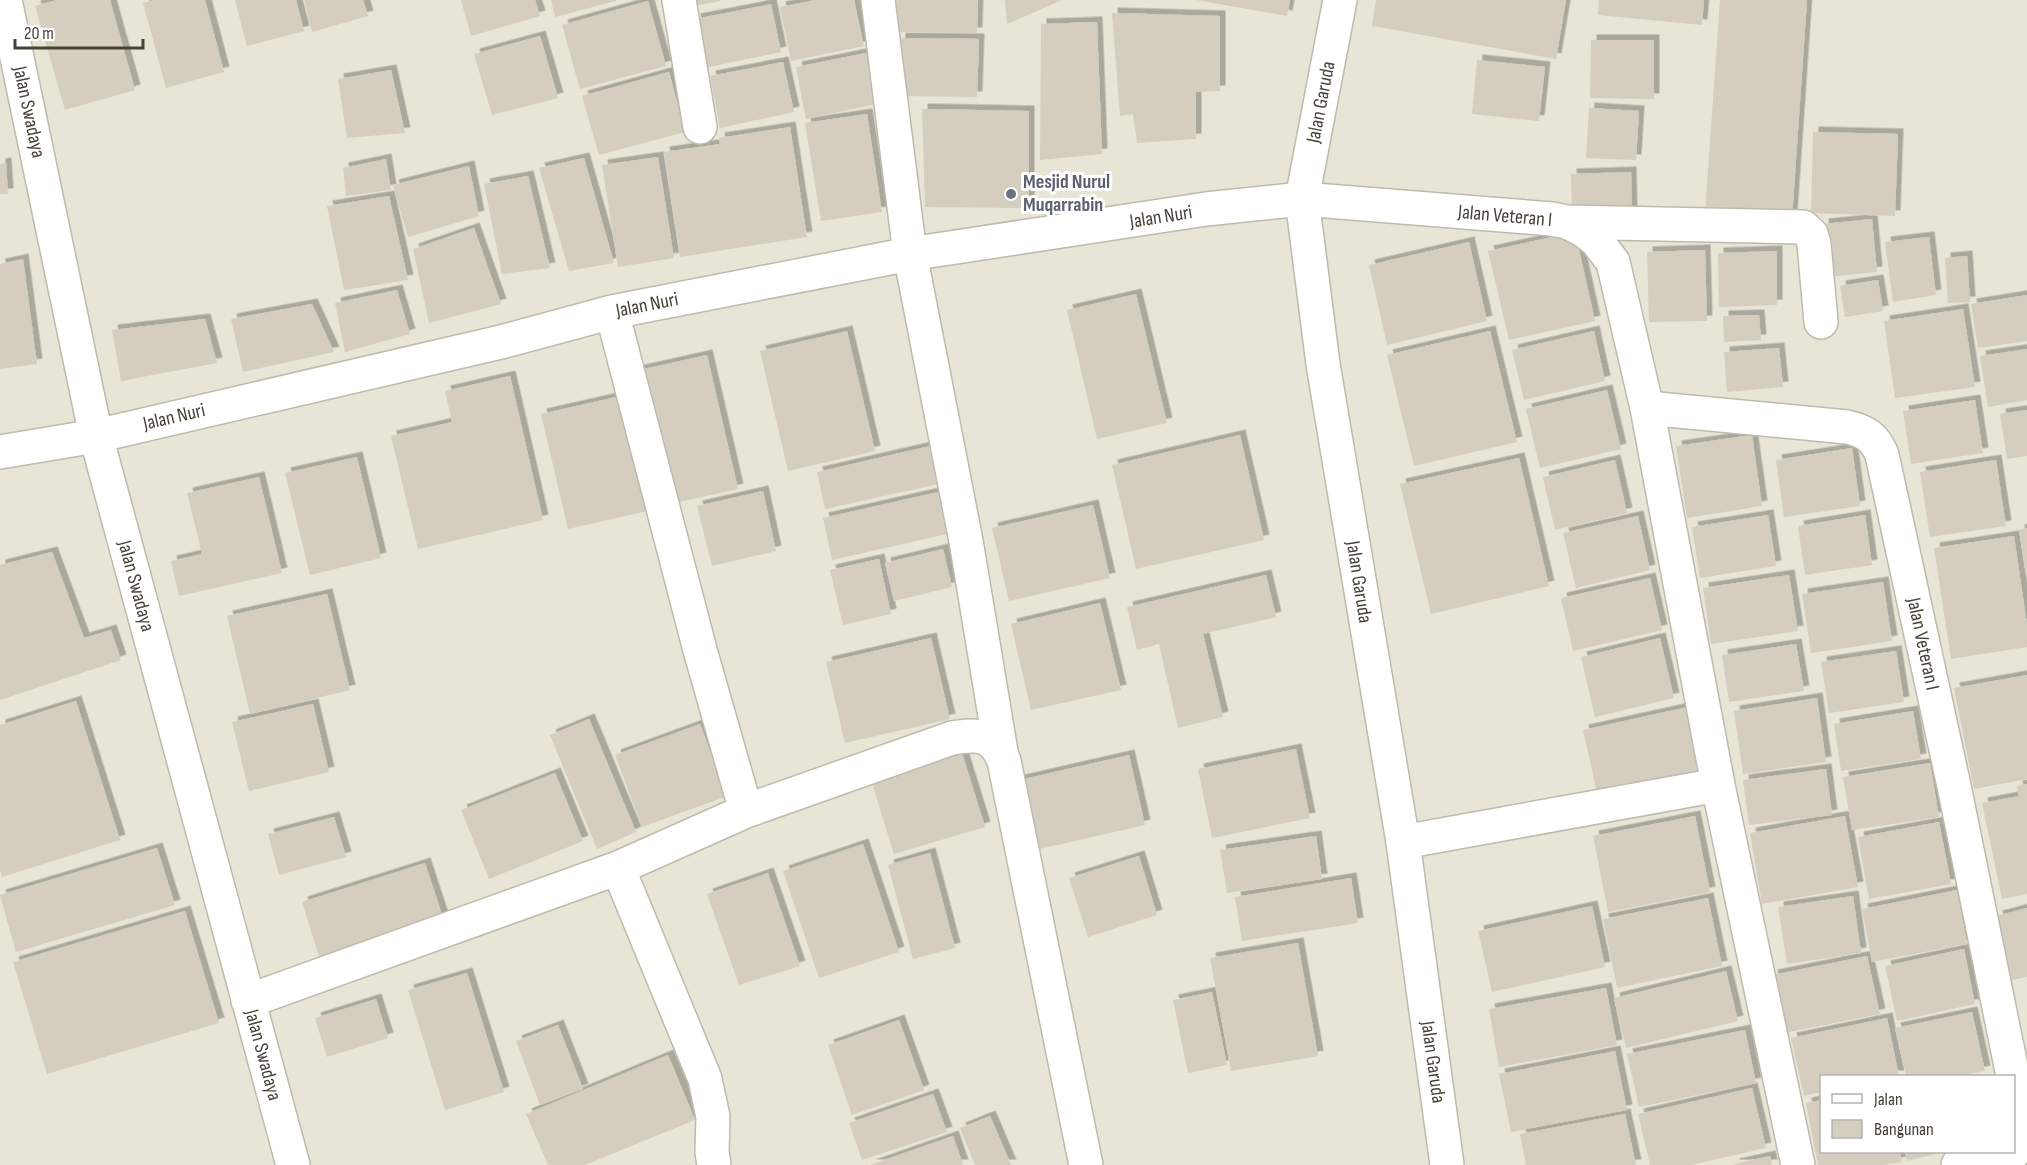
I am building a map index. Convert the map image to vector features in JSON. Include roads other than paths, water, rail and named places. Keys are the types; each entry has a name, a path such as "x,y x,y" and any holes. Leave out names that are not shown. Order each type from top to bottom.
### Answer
{"street":[{"name":"Jalan Swadaya","path":"6,0 96,436 293,1165"},
{"path":"679,0 700,127"},
{"path":"878,0 910,254 966,541 1001,752 1086,1165"},
{"name":"Jalan Garuda","path":"1340,0 1302,199 1323,364 1403,842 1447,1165"},
{"name":"Jalan Nuri","path":"0,452 96,436 501,342 612,312 910,254 1206,209 1302,199"},
{"name":"Jalan Veteran I","path":"1302,199 1567,222 1596,240 1613,262 1647,408 1718,785 1798,1165"},
{"path":"1567,222 1803,227 1811,234 1814,244 1821,322"},
{"path":"612,312 700,650 747,811"},
{"name":"Jalan Veteran I","path":"1647,408 1847,426 1861,430 1878,444 1885,466 1954,786 2012,1075"},
{"path":"248,1001 618,868 747,811 952,738 986,737 1001,752"},
{"path":"1403,842 1718,785"},
{"path":"618,868 705,1079 713,1117 714,1165"},
{"name":"Jalan Veteran I","path":"2015,1088 2024,1131 2019,1148 2015,1151"},
{"name":"Jalan Veteran I","path":"1958,1165 2013,1153"}],"place":[{"name":"Mesjid Nurul Muqarrabin","path":"1011,194"}]}
